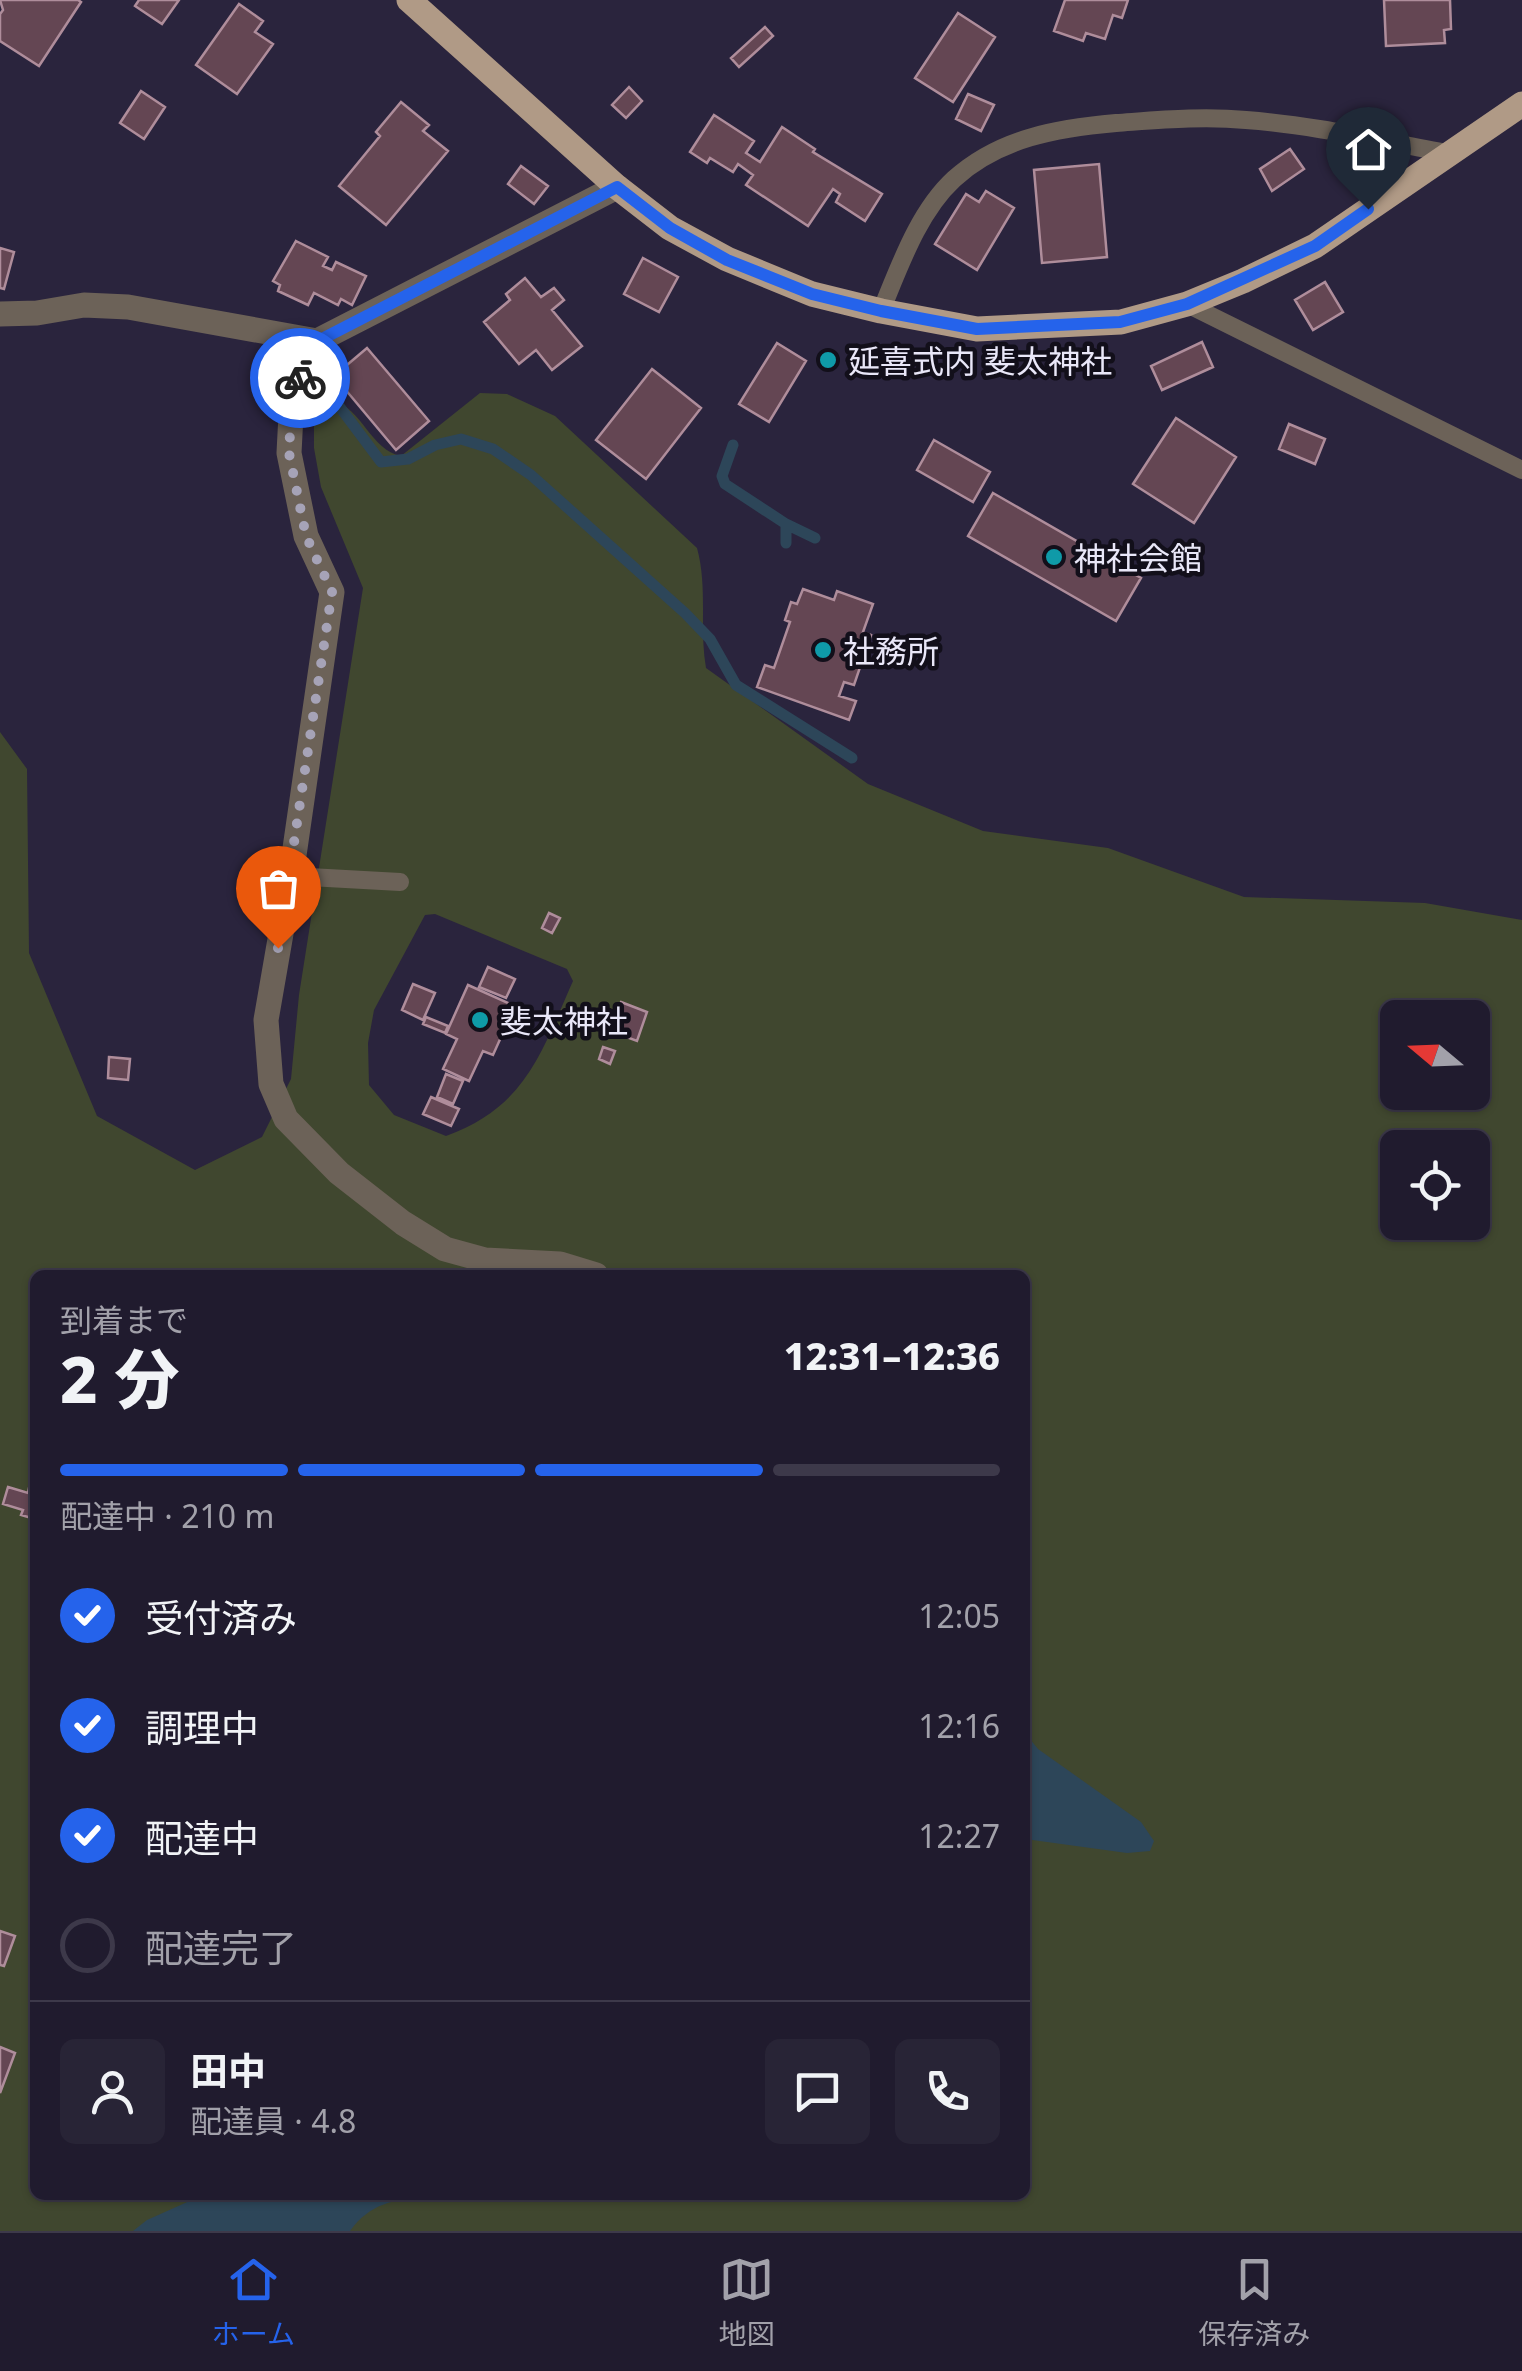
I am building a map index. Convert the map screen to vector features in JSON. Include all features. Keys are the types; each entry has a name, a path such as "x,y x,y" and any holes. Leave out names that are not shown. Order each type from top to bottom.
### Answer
{"main road":[{"path":"408,0 617,187 670,228 727,260 812,294 977,329 1120,322 1187,304 1315,246 1522,104"}],"street":[{"path":"580,1270 560,1264 485,1260 445,1248 403,1223 339,1173 286,1119 271,1084 266,1020 332,592 306,536 289,453 292,394 318,341 617,187"},
{"path":"0,314 38,313 84,305 128,307 318,341"}],"lane":[{"path":"881,311 914,233 953,180 1002,146 1061,128 1184,118 1246,120 1320,129 1448,153"},
{"path":"1187,304 1522,470"},
{"path":"291,876 400,882"}],"green space":[{"path":"480,393 507,394 555,416 697,548 706,668 868,784 983,831 1108,848 1244,897 1425,903 1522,920 1522,2231 0,2231 0,732 27,769 29,953 97,1116 195,1170 262,1137 291,1079 299,995 363,588 321,487 314,422 323,406 333,400 352,412 382,446 401,456","holes":["435,914 567,969 573,981 528,1075 495,1110 473,1124 446,1136 394,1115 369,1085 368,1043 374,1010 425,915"]}],"water":[{"path":"1030,1739 1038,1749 1141,1822 1154,1841 1150,1851 1127,1853 1030,1840"},
{"path":"192,2200 403,2200 367,2213 350,2231 133,2231 147,2220"}],"building":[{"path":"0,0 81,2 39,66 0,41"},
{"path":"139,0 179,0 162,24 135,6"},
{"path":"1065,0 1128,0 1122,18 1113,15 1105,39 1086,33 1083,41 1054,31"},
{"path":"1384,0 1450,0 1451,29 1444,30 1445,43 1386,46"},
{"path":"239,4 263,21 255,32 273,44 237,94 196,65"},
{"path":"958,13 995,37 953,102 915,78"},
{"path":"765,27 773,36 739,67 731,58"},
{"path":"629,87 642,101 626,118 612,105"},
{"path":"141,91 165,107 144,139 120,123"},
{"path":"968,94 994,105 981,131 956,119"},
{"path":"401,102 429,125 423,131 448,151 386,225 339,186 380,136 376,132"},
{"path":"714,115 754,141 746,153 760,162 782,127 815,149 813,152 882,194 865,221 836,202 840,194 833,189 808,226 746,185 753,175 738,164 733,172 690,152"},
{"path":"1290,149 1304,169 1272,191 1260,169"},
{"path":"1099,164 1107,257 1042,263 1034,170"},
{"path":"521,166 548,186 534,204 508,184"},
{"path":"986,191 1014,208 977,270 935,244 966,194 979,202"},
{"path":"296,241 328,257 323,266 332,270 336,262 366,276 352,305 341,299 338,305 314,293 308,305 278,291 280,285 273,281"},
{"path":"0,248 14,252 4,289 0,288"},
{"path":"643,258 678,277 659,312 624,294"},
{"path":"525,278 541,297 554,288 564,300 552,310 582,346 552,370 536,350 519,364 484,322 510,300 506,294"},
{"path":"1325,282 1343,312 1313,330 1295,300"},
{"path":"1202,342 1213,367 1162,390 1151,366"},
{"path":"777,343 806,361 769,422 739,404"},
{"path":"367,348 429,421 396,450 334,376"},
{"path":"652,369 701,408 646,479 596,440"},
{"path":"1176,418 1236,457 1194,523 1133,484"},
{"path":"1289,424 1325,439 1315,464 1279,449"},
{"path":"934,440 990,472 973,502 917,470"},
{"name":"神社会館","path":"993,493 1141,578 1116,621 968,536"},
{"name":"社務所","path":"803,589 834,600 837,591 873,604 863,632 871,635 854,685 844,682 839,696 856,701 849,720 757,687 765,665 774,668 790,622 785,620 791,602 797,604"},
{"path":"549,913 560,918 552,933 542,928"},
{"path":"488,967 515,979 506,998 479,987"},
{"path":"413,984 435,993 423,1020 402,1010"},
{"name":"斐太神社","path":"468,985 515,1006 493,1055 483,1051 469,1081 443,1069 457,1039 446,1034"},
{"path":"621,1002 647,1012 637,1041 610,1031"},
{"path":"426,1017 448,1026 445,1033 423,1024"},
{"path":"603,1047 615,1051 610,1064 599,1059"},
{"path":"109,1057 130,1059 128,1080 108,1078"},
{"path":"446,1074 463,1081 453,1104 437,1097"},
{"path":"431,1097 459,1109 451,1126 423,1114"},
{"path":"8,1487 28,1493 30,1488 30,1518 21,1515 23,1510 3,1504"},
{"path":"0,1931 15,1936 4,1966 0,1965"},
{"path":"0,2047 15,2053 0,2093"}],"waterway":[{"path":"333,398 381,462 408,459 435,445 461,439 493,449 531,475 685,613 710,639 736,685 852,758"},
{"path":"733,445 722,476 725,484 786,524 786,543"},
{"path":"786,524 815,538"}],"way so far":[{"path":"278,948 332,592 306,536 289,453 292,394 300,378"}],"place":[{"name":"延喜式内 斐太神社","path":"828,360"},
{"name":"神社会館","path":"1054,557"},
{"name":"社務所","path":"823,650"},
{"name":"斐太神社","path":"480,1020"}],"route":[{"path":"300,378 318,341 617,187 670,228 727,260 812,294 977,329 1120,322 1187,304 1315,246 1368,209"}]}
